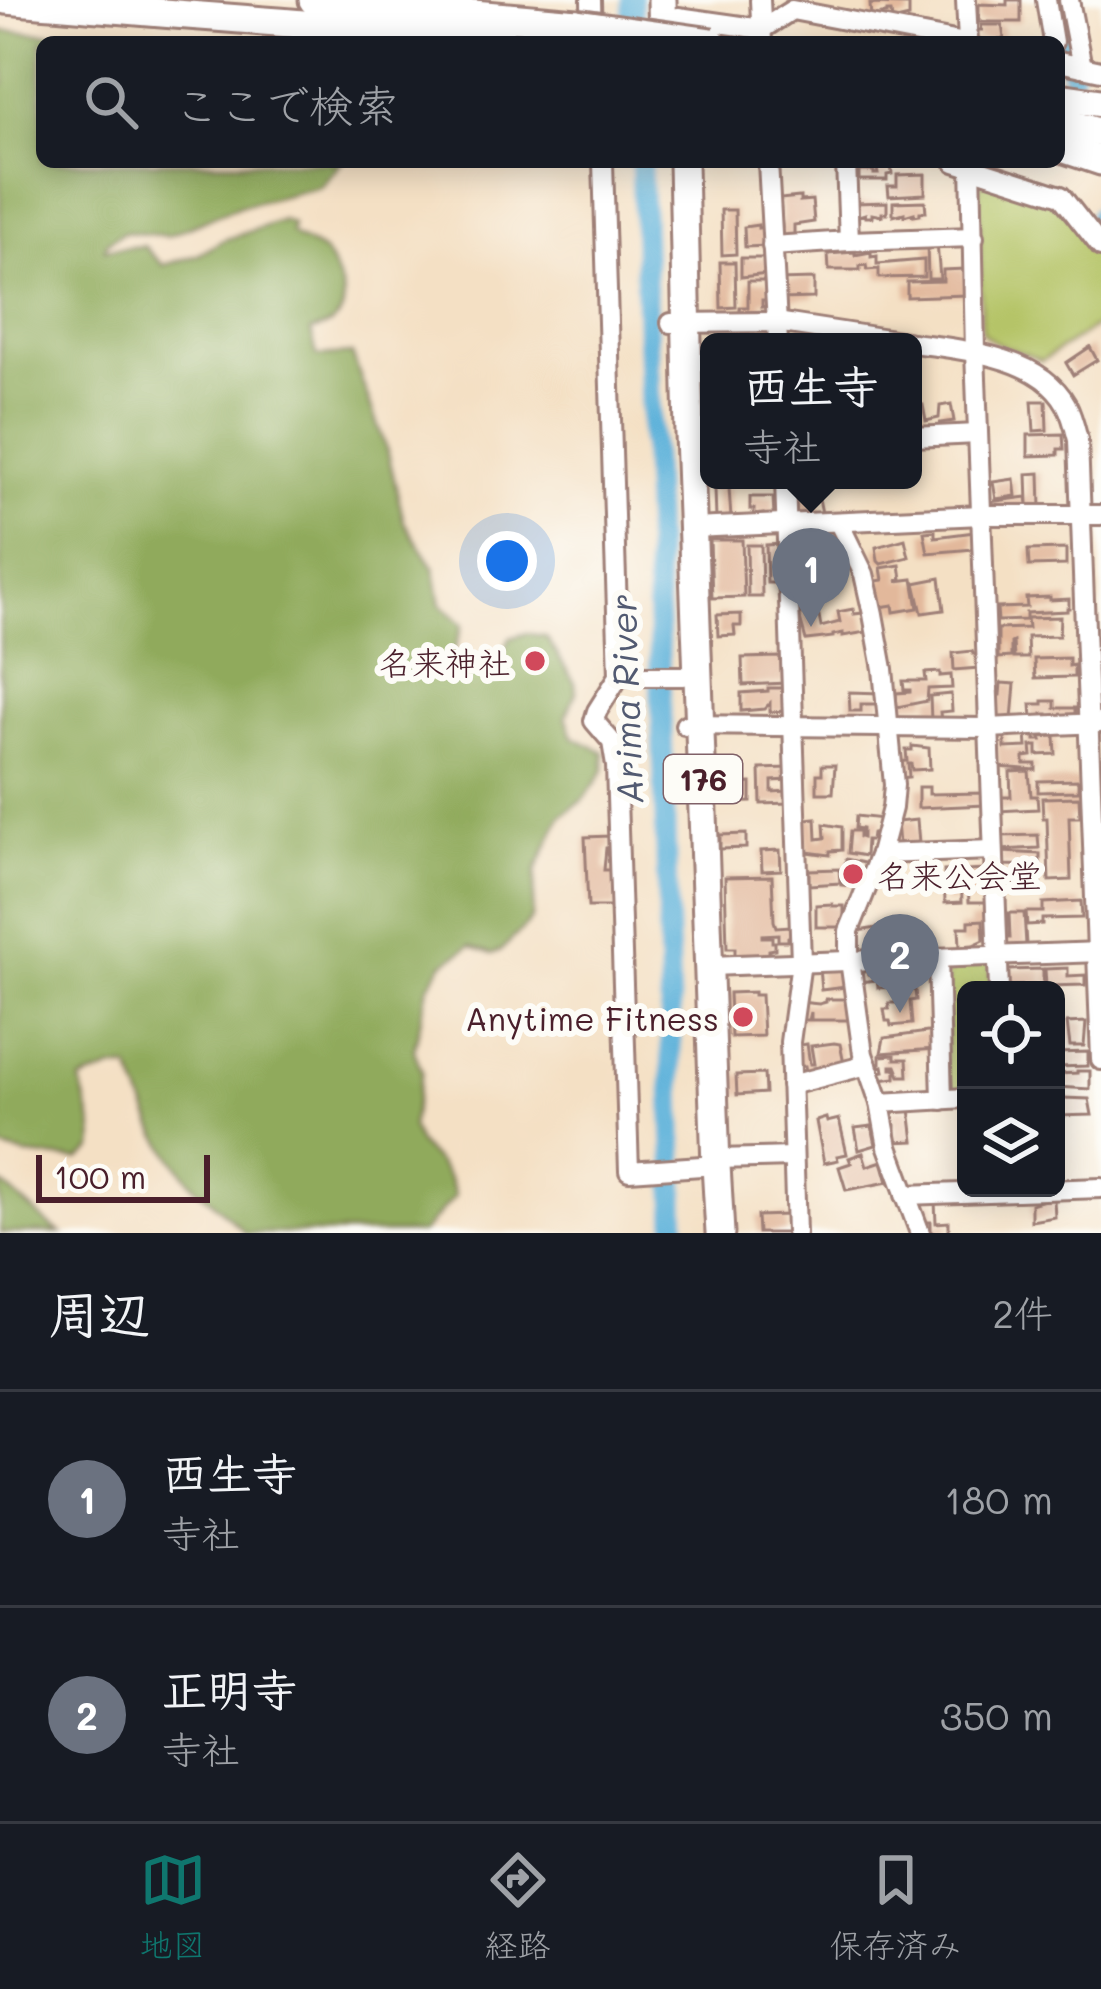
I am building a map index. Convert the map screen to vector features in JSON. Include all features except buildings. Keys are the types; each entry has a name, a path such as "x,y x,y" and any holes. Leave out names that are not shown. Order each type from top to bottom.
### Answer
{"highway":[{"path":"6,0 446,36"},
{"path":"313,0 587,22 674,36"},
{"path":"1065,98 1101,103"},
{"path":"1065,123 1101,133"},
{"path":"1065,149 1101,160"},
{"name":"176","path":"668,168 693,528 692,725 707,1164 720,1233"},
{"name":"176","path":"682,168 678,676 692,725 710,966 704,1233"}],"street":[{"path":"760,0 762,36"},
{"path":"964,36 966,0"},
{"path":"1046,0 1052,36"},
{"path":"1069,0 1076,66"},
{"path":"762,36 792,10 932,36"},
{"path":"674,15 762,36"},
{"path":"603,168 619,676 594,721 612,742 616,766 629,1171 793,1157"},
{"path":"679,324 777,332 768,168"},
{"path":"846,168 849,242"},
{"path":"967,168 974,237 999,981"},
{"path":"980,168 1061,196 1101,247"},
{"path":"772,246 974,237"},
{"path":"922,344 1022,366 1061,396 1078,440 1091,515 1101,1060"},
{"path":"922,437 978,434"},
{"path":"785,489 801,962 790,1042 796,1233"},
{"path":"693,528 1091,515"},
{"path":"839,523 864,574 883,669 894,798 880,854 849,931 851,962 867,1065 888,1147 920,1233"},
{"path":"619,676 678,676"},
{"path":"692,725 988,728 1095,723"},
{"path":"880,854 993,850"},
{"path":"710,966 1099,952"},
{"path":"938,958 942,1100"},
{"path":"791,1085 867,1065"},
{"path":"880,1103 957,1099"},
{"path":"1065,1189 1101,1188"},
{"path":"905,1195 957,1192"}],"green space":[{"path":"0,31 97,36 36,36 36,168 337,168 320,187 237,207 167,236 123,232 105,249 144,246 163,265 283,220 292,224 295,237 325,254 340,283 343,302 332,323 311,331 317,356 352,354 389,457 404,522 434,567 441,604 463,625 453,653 459,664 469,673 486,676 510,638 527,633 546,637 575,683 566,716 573,737 604,752 604,770 584,799 561,816 536,871 532,917 527,925 492,954 470,946 443,964 428,987 414,1050 422,1072 411,1126 418,1144 449,1179 455,1196 422,1233 245,1233 196,1189 175,1161 156,1132 130,1069 114,1069 81,1081 94,1141 93,1149 79,1160 0,1148 0,89 5,83"},
{"path":"986,176 1052,200 1080,225 1101,263 1101,323 1041,361 1000,345 981,330 979,185"},
{"path":"988,961 992,981 957,981 957,1092 945,1090 947,963"},
{"path":"0,1182 53,1228 61,1233 0,1233"}],"waterway":[{"name":"Arima River","path":"632,0 634,36"},
{"path":"1062,7 1072,73"},
{"name":"Arima River","path":"641,168 676,1233"}],"place":[{"name":"西生寺","path":"811,627"},
{"name":"名来神社","path":"535,661"},
{"name":"名来公会堂","path":"853,874"},
{"name":"正明寺","path":"900,1013"},
{"name":"Anytime Fitness","path":"743,1017"}]}
